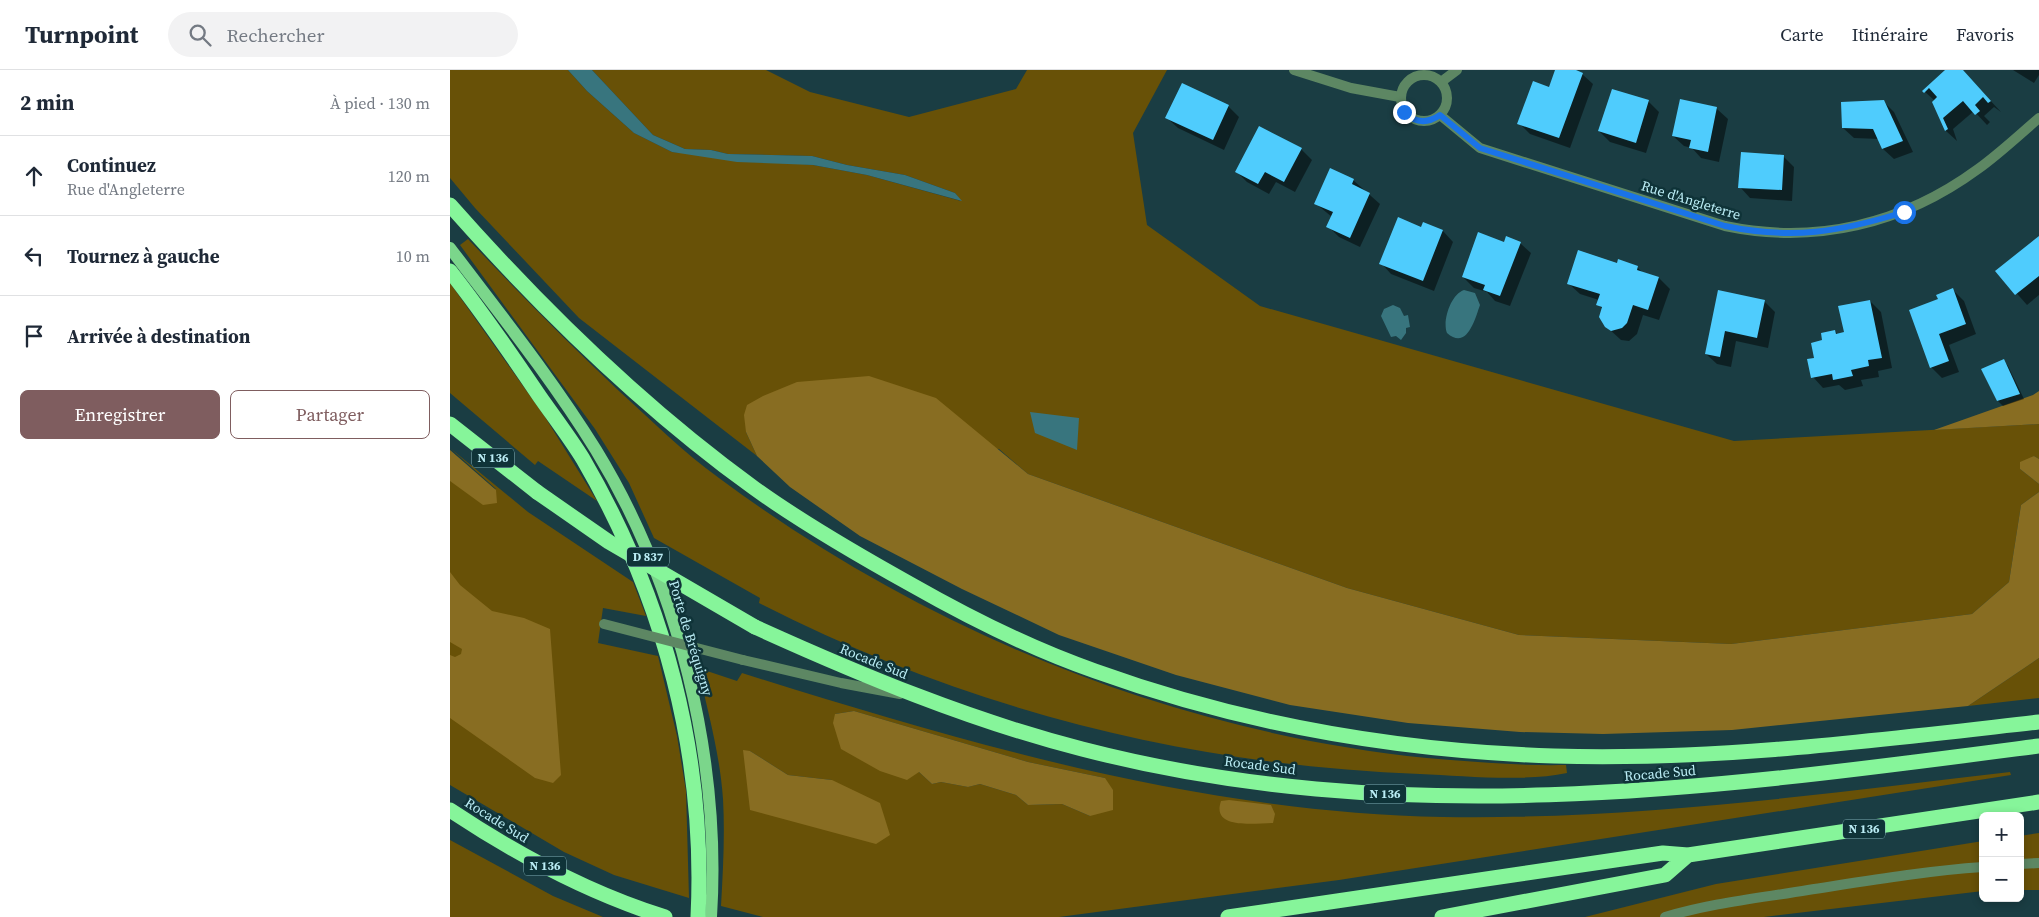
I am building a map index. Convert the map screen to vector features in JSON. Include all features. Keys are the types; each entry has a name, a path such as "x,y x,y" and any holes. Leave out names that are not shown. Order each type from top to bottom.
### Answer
{"highway":[{"path":"450,205 548,308 623,381 674,426 754,488 841,544 945,604 1016,639 1076,664 1158,692 1231,713 1361,738 1488,753 1555,756 1621,757 1753,750 2039,722"},
{"path":"450,271 483,314 582,458 610,509 648,592 669,660 692,757 699,826 698,917"},
{"name":"Rocade Sud","path":"450,424 537,492 609,542 678,584 755,627 833,662 923,698 1032,736 1093,752 1182,771 1287,786 1396,795 1496,797 1625,793 1758,781 2039,746"},
{"name":"N 136","path":"1228,917 1663,853 1688,855 2039,802"},
{"name":"Rocade Sud","path":"450,810 497,841 563,876 646,911 665,917"},
{"path":"1442,917 1665,875 1688,855"}],"main road":[{"name":"Porte de Bréquigny","path":"450,248 547,378 596,451 635,526 666,600 693,694 709,780 713,827 711,917"}],"street":[{"path":"1294,70 1351,88 1400,97"},
{"path":"1441,82 1456,70"},
{"path":"1427,75 1441,82 1447,95 1444,110 1440,115 1425,122 1410,118 1404,112 1400,97 1406,83 1412,78 1427,75"},
{"name":"Rue d'Angleterre","path":"1440,115 1480,148 1725,226 1755,232 1788,234 1863,225 1904,212 1942,193 1978,169 2039,118"},
{"path":"604,624 841,683 923,698"},
{"path":"2024,864 2039,863"},
{"path":"1665,917 1698,908 1750,899 1902,876 1979,867"}],"shaded area":[{"path":"450,70 568,70 587,91 634,133 672,152 813,165 867,175 961,201 955,193 905,175 847,165 812,156 728,154 711,150 685,149 653,135 592,70 766,70 810,92 909,117 1016,89 1027,70 1167,70 1133,133 1147,225 1260,306 1734,441 2039,424 2039,459 2034,456 2020,469 2039,484 2039,492 2021,505 2009,582 1972,614 1731,644 1519,635 1347,588 1028,474 999,449 746,432 757,456 579,318 475,208 450,178"},
{"path":"468,239 600,373 693,458 798,533 881,583 966,627 1055,666 1145,698 1238,725 1332,745 1427,758 1514,764 1566,765 1567,773 1551,776 1494,778 1333,768 1248,758 1163,744 1080,725 998,701 917,673 837,640 759,603 760,598 654,538 629,483 595,429 460,245"},
{"path":"450,283 545,417 597,501 538,461 535,465 450,393"},
{"path":"869,376 936,398 1028,474 1347,588 1519,635 1731,644 1972,614 2009,582 2021,505 2039,492 2039,658 1968,706 1732,730 1603,734 1520,732 1408,723 1290,705 1176,675 1059,635 962,589 860,536 790,487 757,456 746,432 744,415 747,405 797,382"},
{"path":"2039,391 2039,424 1934,430 2033,395"},
{"path":"450,448 528,512 633,582 646,616 603,608 598,643 658,656 677,736 686,791 689,898 614,875 564,852 450,785 450,481 496,489"},
{"path":"450,450 496,490 497,503 483,505 450,481"},
{"path":"2034,456 2039,459 2039,484 2020,469 2020,462"},
{"path":"450,572 460,585 492,611 524,618 550,629 561,775 553,783 535,778 450,718 450,655 455,657 461,654 462,649 450,642"},
{"path":"2039,658 2039,698 1968,706"},
{"path":"698,668 737,681 742,673 914,725 1088,770 1175,788 1264,803 1353,812 1443,817 1586,814 1728,804 2010,772 2011,775 1339,880 1059,917 763,917 721,906 724,839 723,799 710,717","holes":["854,711 1028,762 1105,778 1090,816 1062,804 1028,805 1016,795 980,784 968,787 941,782 932,784 919,772 835,714","750,751 788,775 832,780 750,810"]},
{"path":"854,711 1028,762 1105,778 1113,790 1113,810 1090,816 1062,804 1028,805 1016,795 980,784 968,787 941,782 932,784 919,772 907,780 880,771 841,749 833,723 835,714"},
{"path":"743,750 750,751 788,775 832,780 880,803 890,835 876,844 750,810"},
{"path":"1229,800 1271,805 1275,814 1273,823 1246,824 1228,821 1222,817 1220,810 1221,801"},
{"path":"2039,833 2039,890 2024,890 2024,835"},
{"path":"450,840 553,896 603,917 450,917"},
{"path":"1979,842 1979,891 1764,917 1585,917 1716,884"}],"water":[{"path":"568,70 592,70 653,135 685,149 711,150 728,154 812,156 847,165 905,175 955,193 962,201 867,175 813,165 737,162 672,152 634,133 587,91"},
{"path":"1464,290 1475,293 1480,305 1469,331 1465,336 1454,338 1447,333 1447,315 1455,297"},
{"path":"1393,305 1400,308 1404,316 1408,315 1410,327 1406,328 1406,333 1401,340 1396,336 1391,337 1381,316 1384,309"},
{"path":"1030,412 1079,418 1077,450 1035,433"}],"building":[{"path":"1555,70 1576,70 1583,73 1559,138 1517,124 1533,81 1549,87"},
{"path":"1945,70 1963,70 1991,101 1988,103 1983,97 1975,105 1980,111 1975,115 1963,101 1943,118 1948,129 1945,131 1932,102 1937,97 1929,88 1924,93 1922,91"},
{"path":"1182,83 1229,105 1213,140 1165,118"},
{"path":"1612,89 1649,100 1636,143 1598,131"},
{"path":"1680,99 1717,107 1708,152 1689,148 1691,140 1672,136"},
{"path":"1884,100 1903,141 1882,149 1873,129 1842,128 1841,102"},
{"path":"1259,126 1302,148 1284,182 1265,172 1258,184 1235,172"},
{"path":"1741,152 1784,155 1782,190 1738,188"},
{"path":"1330,168 1354,179 1352,184 1370,193 1350,238 1326,227 1333,212 1314,204"},
{"path":"1398,217 1421,227 1423,222 1443,230 1423,281 1379,264"},
{"path":"1478,232 1504,242 1506,236 1521,242 1500,296 1483,290 1485,285 1462,277"},
{"path":"2039,236 2039,276 2015,295 1995,271"},
{"path":"1578,250 1617,263 1618,259 1638,266 1637,270 1659,277 1648,310 1633,305 1627,323 1622,328 1611,331 1605,327 1599,317 1602,307 1596,305 1600,294 1567,284"},
{"path":"1953,288 1966,324 1939,334 1949,361 1930,368 1909,310 1938,299 1936,295"},
{"path":"1718,290 1765,300 1757,338 1725,331 1720,357 1705,354"},
{"path":"1870,300 1882,358 1868,360 1869,366 1851,370 1853,376 1833,380 1832,374 1811,378 1807,359 1814,358 1811,343 1822,340 1821,333 1835,330 1836,334 1844,332 1838,306"},
{"path":"2004,359 2020,394 1997,401 1981,369"}],"route":[{"path":"1404,112 1410,118 1425,122 1433,120 1440,115 1480,148 1725,226 1755,232 1788,234 1817,232 1863,225 1904,212"}]}
